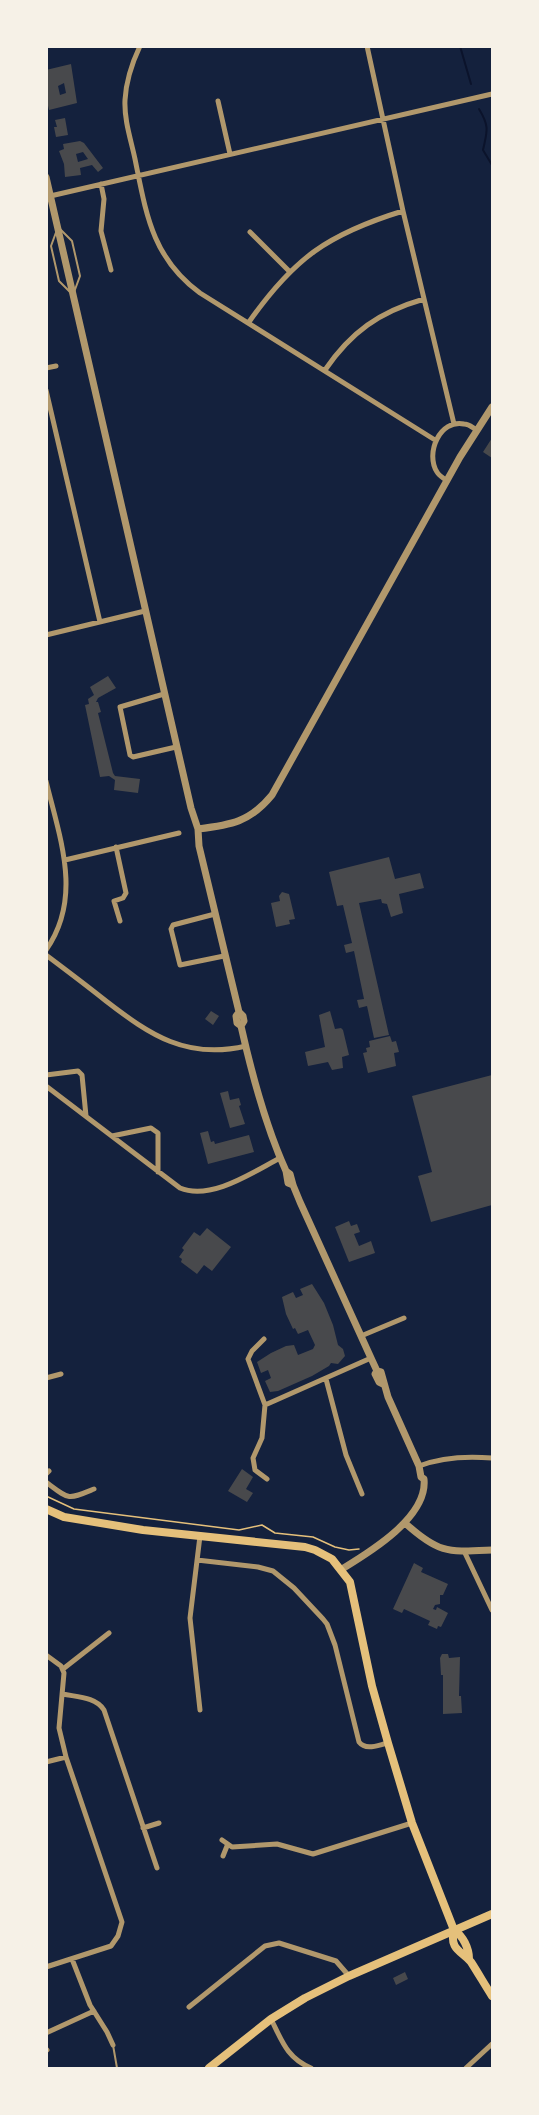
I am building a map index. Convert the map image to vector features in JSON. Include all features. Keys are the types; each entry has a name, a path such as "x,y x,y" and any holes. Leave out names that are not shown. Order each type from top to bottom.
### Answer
{"main road":[{"path":"46,1509 64,1517 87,1521 315,1550 332,1559 342,1569 352,1589 372,1686 388,1743 412,1823 454,1930 452,1937 460,1954 468,1959 492,1996"},
{"path":"209,2068 271,2019 305,1998 349,1976 492,1914"}],"street":[{"path":"140,46 130,73 125,102 128,126 150,227 167,260 189,284 435,440"},
{"path":"367,46 403,211 454,424"},
{"path":"49,197 492,94"},
{"path":"218,100 230,154"},
{"path":"46,177 176,747 198,829 199,846 239,1012 237,1023 242,1026 257,1089 280,1158 286,1171 291,1174 293,1185 377,1371 375,1374 379,1382 383,1384 419,1466 421,1477 424,1479 417,1506 405,1523 375,1548 342,1569"},
{"path":"101,184 104,199 101,231 111,270"},
{"path":"249,322 289,272 322,246 368,222 403,211"},
{"path":"250,232 289,272"},
{"path":"325,370 346,343 374,320 400,306 424,298"},
{"path":"46,368 56,366"},
{"path":"46,390 100,622"},
{"path":"198,829 238,822 253,815 272,795 447,481 492,407"},
{"path":"447,481 438,474 434,465 432,453 435,440 444,430 454,424 467,424 477,430"},
{"path":"46,635 145,611"},
{"path":"164,694 120,707 130,755 133,757 176,747"},
{"path":"46,781 65,860 67,897 55,937 46,952 135,1024 162,1040 203,1050 246,1046"},
{"path":"65,860 179,833"},
{"path":"116,847 126,893 123,898 114,901 120,921"},
{"path":"215,914 171,927 180,965 224,956"},
{"path":"46,1076 78,1071 82,1075 86,1116"},
{"path":"46,1086 186,1191 209,1191 280,1158"},
{"path":"112,1136 151,1128 158,1133 158,1172"},
{"path":"362,1336 404,1318"},
{"path":"264,1339 252,1351 248,1359 265,1405 264,1428 253,1463 255,1470 267,1479"},
{"path":"265,1405 371,1358"},
{"path":"46,1378 61,1374"},
{"path":"326,1379 346,1455 362,1494"},
{"path":"419,1466 449,1459 492,1458"},
{"path":"46,1482 68,1498 94,1490"},
{"path":"405,1523 422,1539 435,1547 464,1551 492,1550"},
{"path":"200,1536 190,1618 200,1710"},
{"path":"464,1551 492,1610"},
{"path":"197,1560 258,1567 273,1571 294,1588 327,1624 335,1645 359,1742 367,1748 388,1743"},
{"path":"63,1669 109,1633"},
{"path":"46,1655 63,1669 65,1677 59,1728 66,1757 122,1922 118,1936 111,1946 46,1967"},
{"path":"63,1694 95,1701 104,1710 157,1868"},
{"path":"46,1762 66,1757"},
{"path":"143,1828 159,1823"},
{"path":"227,1846 277,1844 313,1854 412,1823"},
{"path":"222,1840 227,1846"},
{"path":"223,1856 227,1846"},
{"path":"189,2007 265,1946 271,1944 279,1943 336,1961 349,1976"},
{"path":"72,1959 94,2011 113,2045"},
{"path":"46,2033 94,2011"},
{"path":"271,2019 287,2052 302,2067 311,2068"},
{"path":"466,2068 492,2044"}],"lane":[{"path":"113,2045 117,2068"}],"path":[{"path":"46,1496 74,1509 239,1530 262,1525 275,1533 313,1537 348,1550 360,1549"}],"building":[{"path":"71,64 77,103 49,110 46,97 46,70","holes":["64,83 66,93 60,95 58,86"]},
{"path":"65,118 68,135 56,137 55,120"},
{"path":"80,141 84,143 103,168 98,172 92,165 80,168 81,175 65,177 64,164 59,151 64,149 63,144","holes":["83,152 88,159 78,162 76,154"]},
{"path":"492,438 492,458 483,452"},
{"path":"108,676 116,688 98,698 96,702 101,712 98,713 113,773 115,776 140,779 138,793 114,790 115,780 109,776 100,777 85,705 89,704 88,699 94,695 90,687"},
{"path":"389,857 395,879 420,873 424,888 399,894 403,913 391,917 387,904 382,903 381,899 359,903 389,1035 374,1038 367,1006 359,1008 357,1000 364,999 354,951 346,953 344,945 352,943 343,905 337,906 329,872"},
{"path":"282,892 289,894 295,919 289,920 290,924 276,927 271,903 280,901 279,896"},
{"path":"211,1011 219,1016 213,1025 205,1019"},
{"path":"330,1011 335,1029 343,1030 349,1055 342,1057 343,1068 332,1070 328,1062 308,1066 305,1052 325,1047 319,1015"},
{"path":"390,1036 392,1042 396,1041 399,1052 394,1053 396,1066 368,1073 363,1053 367,1052 366,1048 370,1047 369,1041"},
{"path":"492,1075 492,1205 431,1222 418,1176 432,1172 412,1096"},
{"path":"228,1091 230,1100 239,1098 245,1124 230,1128 220,1093"},
{"path":"208,1131 211,1142 214,1141 215,1144 249,1135 254,1152 208,1164 200,1133"},
{"path":"349,1221 351,1226 357,1224 360,1232 354,1234 359,1246 371,1241 375,1253 349,1262 335,1227"},
{"path":"207,1228 231,1247 212,1271 204,1265 197,1274 181,1262 182,1259 179,1257 184,1250 182,1248 194,1232 200,1236"},
{"path":"312,1284 324,1303 338,1345 343,1349 345,1356 338,1364 331,1363 312,1376 278,1391 270,1392 265,1381 271,1378 268,1370 261,1373 257,1362 286,1346 294,1345 298,1355 313,1349 315,1345 308,1330 298,1334 295,1328 293,1329 282,1297 293,1292 296,1298 303,1295 300,1289"},
{"path":"242,1469 253,1477 246,1489 253,1493 247,1502 228,1491"},
{"path":"414,1563 423,1568 421,1572 448,1584 443,1595 440,1595 440,1604 435,1605 433,1609 436,1610 437,1607 448,1613 441,1627 438,1626 437,1629 428,1625 430,1621 404,1609 402,1613 393,1609"},
{"path":"442,1654 448,1654 449,1658 460,1657 459,1696 461,1696 462,1713 443,1714 443,1675 441,1675 440,1658"},
{"path":"405,1972 408,1979 396,1985 393,1978"}],"waterway":[{"path":"460,46 471,84"},
{"path":"479,109 487,129 483,150 492,165"}]}
